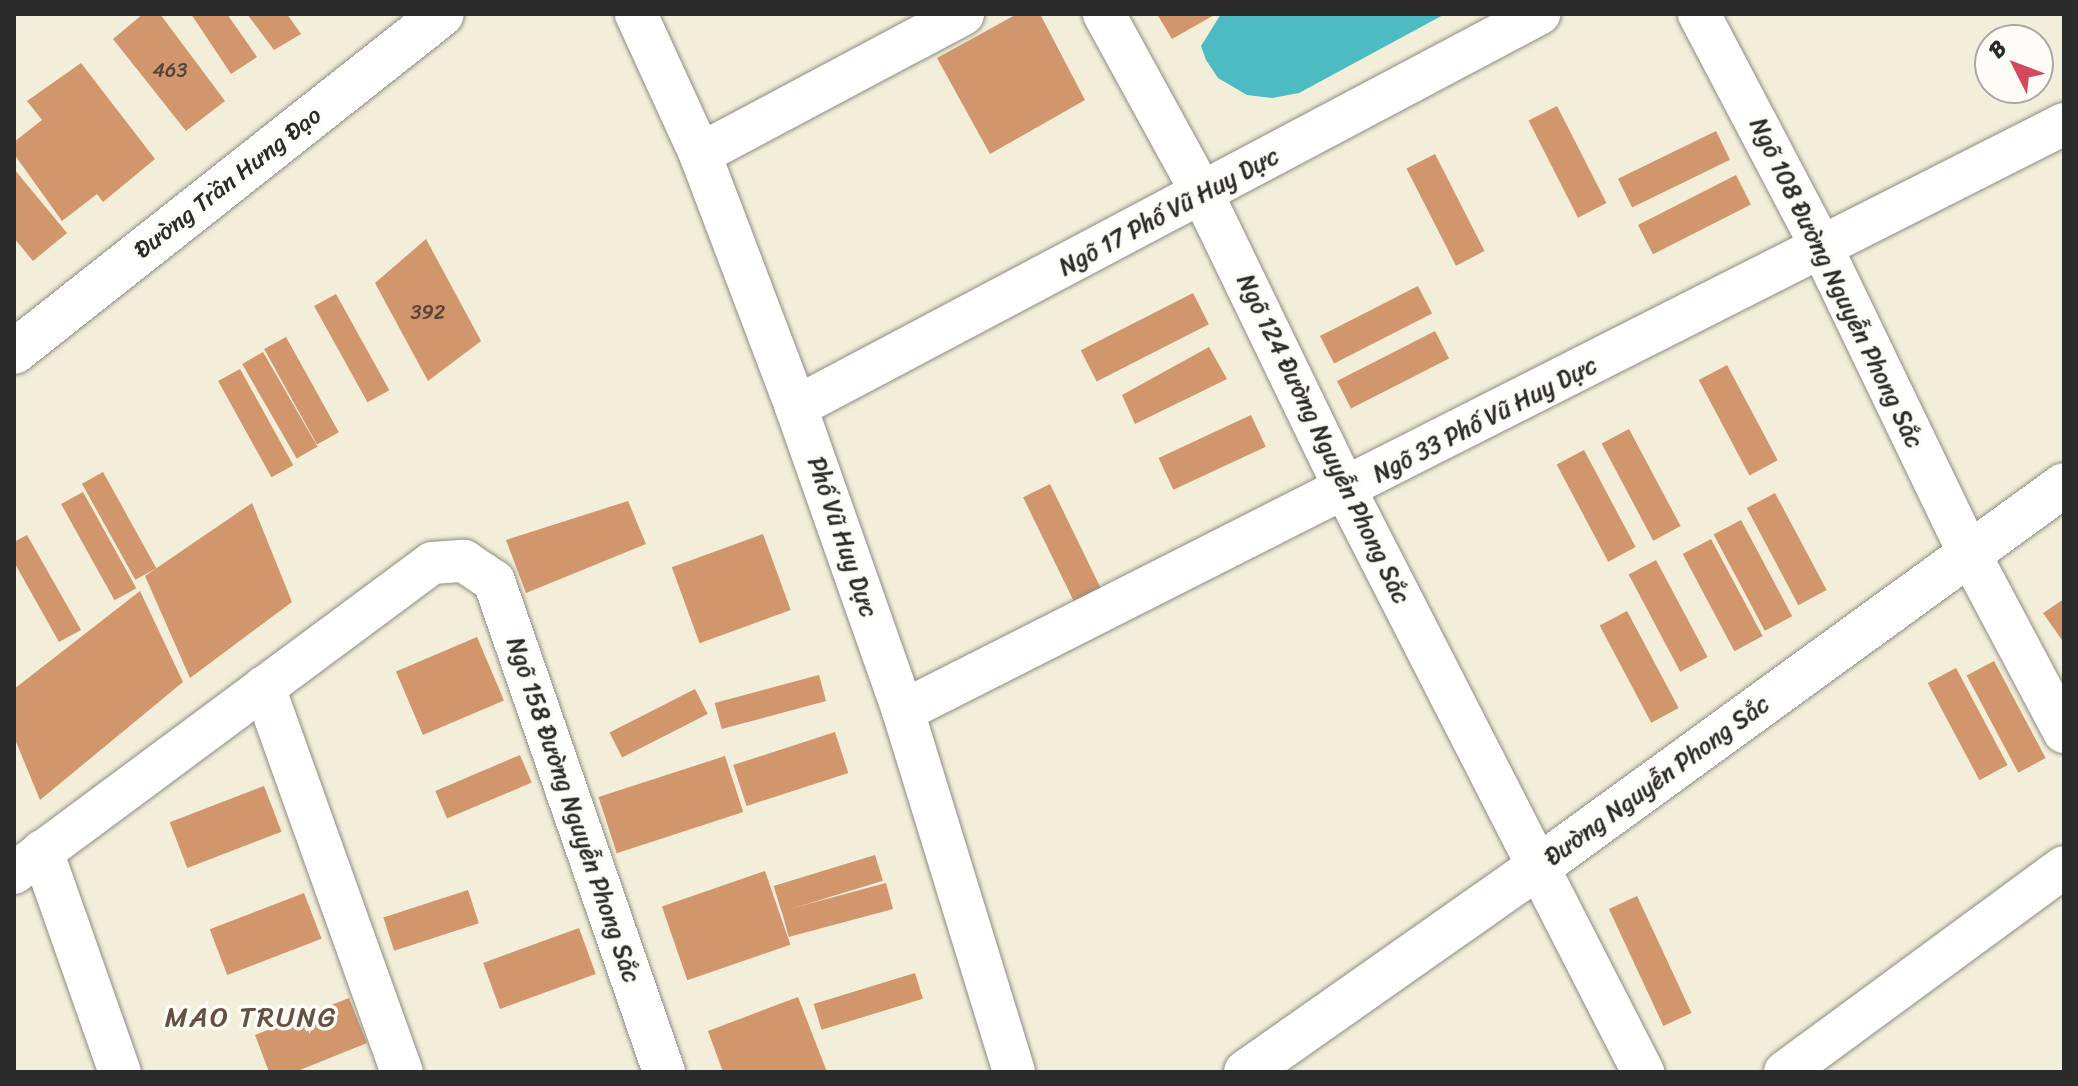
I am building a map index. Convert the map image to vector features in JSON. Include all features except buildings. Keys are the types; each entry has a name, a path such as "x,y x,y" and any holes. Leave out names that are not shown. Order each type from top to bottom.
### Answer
{"main road":[{"name":"Đường Trần Hưng Đạo","path":"14,352 442,14"},
{"name":"Đường Nguyễn Phong Sắc","path":"1246,1072 1541,865 2064,485"}],"street":[{"name":"Phố Vũ Huy Dực","path":"636,14 700,154 796,407 903,711 1014,1072"},
{"path":"700,154 963,14"},
{"name":"Ngõ 124 Đường Nguyễn Phong Sắc","path":"1104,14 1203,195 1346,491 1541,865 1643,1072"},
{"name":"Ngõ 17 Phố Vũ Huy Dực","path":"796,407 1203,195 1539,14"},
{"name":"Ngõ 108 Đường Nguyễn Phong Sắc","path":"1699,14 1822,248 1969,553 2064,732"},
{"name":"Ngõ 33 Phố Vũ Huy Dực","path":"903,711 1346,491 2064,124"},
{"name":"Ngõ 158 Đường Nguyễn Phong Sắc","path":"264,687 432,563 464,561 494,581 664,1072"},
{"path":"120,1072 28,862 264,687 402,1072"},
{"path":"1785,1072 2064,867"}],"water":[{"path":"1221,14 1445,14 1299,93 1272,98 1247,95 1218,78 1206,60 1201,46"}],"district":[{"name":"MAO TRUNG","path":"251,1017"}]}
